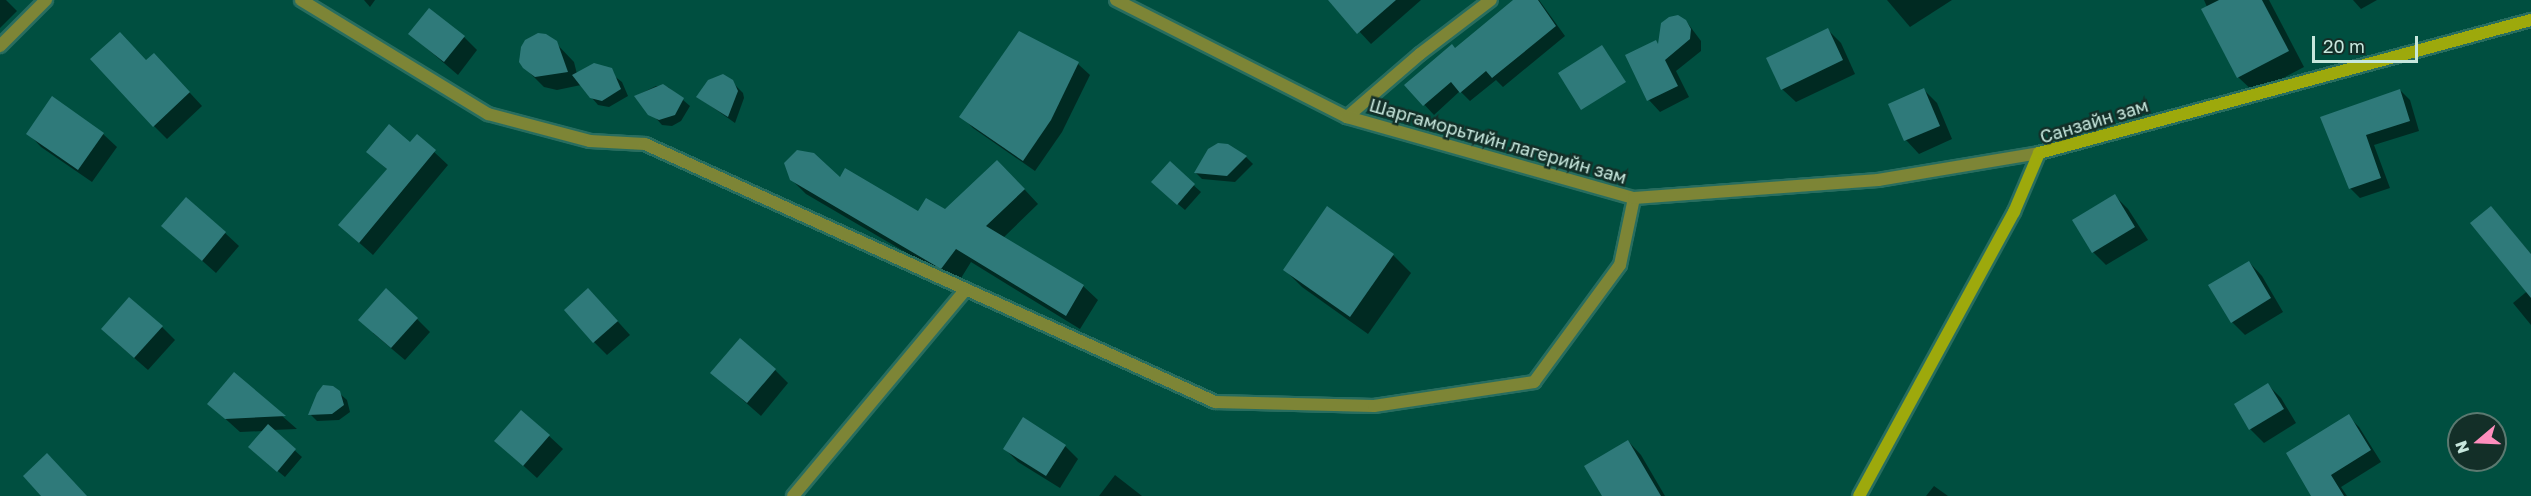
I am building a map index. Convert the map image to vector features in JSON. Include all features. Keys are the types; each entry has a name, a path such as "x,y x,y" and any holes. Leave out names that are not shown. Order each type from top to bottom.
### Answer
{"main road":[{"name":"Санзайн зам","path":"1859,496 2014,212 2039,153 2531,20"}],"street":[{"path":"0,46 46,0"},
{"path":"301,0 488,114 590,141 645,144 1215,402 1374,406 1534,382 1620,265 1634,198"},
{"name":"Шаргаморьтийн лагерийн зам","path":"1116,0 1347,117 1634,198 1878,180 2039,153"},
{"path":"1347,117 1420,54 1491,0"},
{"path":"793,496 965,290"}],"building":[{"path":"1328,0 1396,0 1357,34"},
{"path":"1513,0 1538,0 1556,26 1492,78 1486,71 1460,93 1451,82 1423,106 1404,85 1452,44 1455,48"},
{"path":"2219,0 2262,0 2289,51 2237,78 2201,9"},
{"path":"429,8 465,36 444,62 408,34"},
{"path":"1678,15 1686,20 1691,29 1690,39 1665,60 1678,86 1647,101 1625,55 1656,40 1658,44 1661,23 1669,17"},
{"path":"1828,28 1843,60 1781,90 1766,58"},
{"path":"1019,31 1079,62 1051,120 1023,161 959,117"},
{"path":"120,32 146,60 154,53 190,92 153,127 90,59"},
{"path":"538,33 546,34 557,41 568,72 535,77 523,68 519,62 521,47 525,40"},
{"path":"1602,45 1626,82 1581,110 1558,73"},
{"path":"594,63 612,68 621,89 602,101 590,98 572,75"},
{"path":"723,74 733,80 738,91 728,117 696,97 708,80"},
{"path":"663,84 684,98 675,115 659,120 648,115 634,96"},
{"path":"1924,88 1940,126 1904,141 1888,104"},
{"path":"2400,89 2410,121 2366,135 2381,178 2349,189 2320,117"},
{"path":"52,96 104,133 78,170 26,134"},
{"path":"389,124 410,142 417,134 436,150 359,243 338,225 387,169 366,152"},
{"path":"1218,143 1228,144 1247,156 1227,176 1194,173 1208,149"},
{"path":"797,150 814,153 840,177 845,168 918,211 926,198 945,209 997,160 1025,189 986,226 1084,285 1066,316 956,249 941,269 790,180 784,163"},
{"path":"1170,161 1195,184 1177,205 1151,182"},
{"path":"2115,194 2135,227 2092,253 2072,220"},
{"path":"186,197 226,232 202,261 161,226"},
{"path":"1327,206 1394,254 1350,317 1283,270"},
{"path":"2491,206 2531,254 2531,298 2470,223"},
{"path":"2249,261 2271,298 2231,323 2208,285"},
{"path":"386,288 418,318 391,348 358,320"},
{"path":"588,288 618,321 593,343 564,310"},
{"path":"129,297 163,326 134,358 101,329"},
{"path":"740,338 776,369 747,403 710,373"},
{"path":"234,372 286,416 225,419 207,404"},
{"path":"2268,383 2284,409 2249,430 2234,404"},
{"path":"323,385 333,386 340,391 344,405 332,414 308,415 317,393"},
{"path":"521,410 550,435 523,466 494,441"},
{"path":"2349,414 2371,450 2331,475 2344,496 2311,496 2286,453"},
{"path":"1023,417 1066,445 1046,476 1003,449"},
{"path":"268,424 296,449 277,472 248,447"},
{"path":"1628,440 1661,496 1602,496 1584,466"},
{"path":"47,453 87,496 41,496 23,476"}]}
